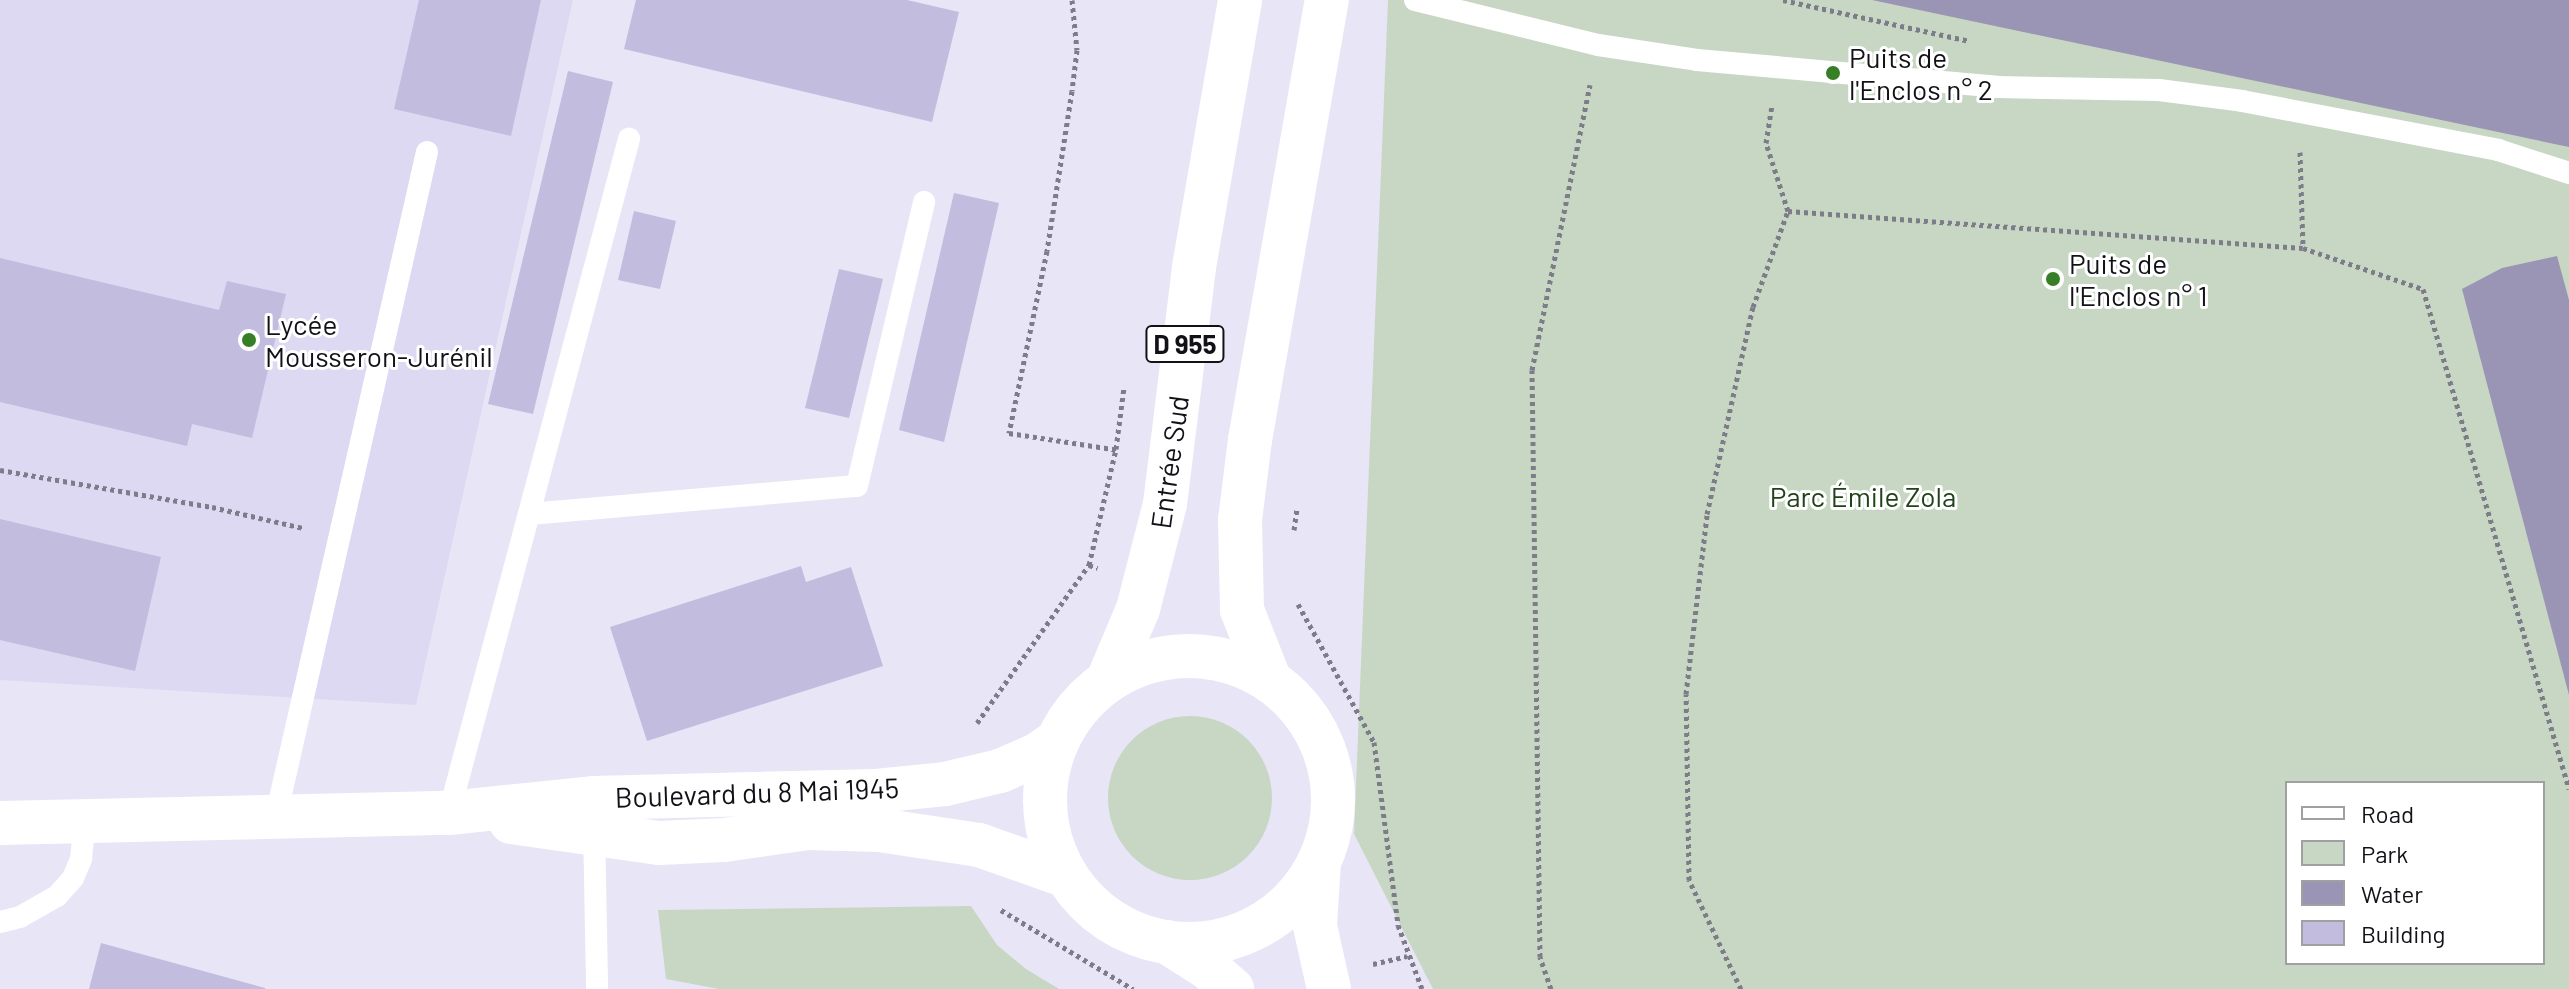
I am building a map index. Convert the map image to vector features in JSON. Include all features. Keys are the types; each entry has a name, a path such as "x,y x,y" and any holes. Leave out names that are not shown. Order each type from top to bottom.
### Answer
{"main road":[{"name":"Entrée Sud","path":"1108,680 1138,609 1165,504 1194,267 1240,0"},
{"name":"D 955","path":"1270,681 1247,632 1242,610 1240,520 1250,440 1327,0"},
{"path":"1167,942 1229,938 1266,921 1297,894 1320,860 1328,839 1333,795 1324,751 1302,711 1270,681 1231,662 1189,656 1146,662 1108,680 1078,707 1057,741 1044,800 1051,840 1067,876 1079,893 1110,920 1189,954 1232,989"},
{"name":"Boulevard du 8 Mai 1945","path":"0,823 449,813 594,816 797,795 945,784 1000,771 1037,755 1057,741"},
{"name":"Boulevard du 8 Mai 1945","path":"594,816 691,843 808,828 879,830 979,845 1067,876"},
{"path":"1320,860 1315,926 1329,989"}],"lane":[{"path":"1415,0 1598,45 1697,60 1997,87 2159,90 2299,112 2498,150 2569,173"},
{"path":"449,813 629,139"},
{"path":"276,816 427,152"},
{"path":"529,514 857,486 924,202"},
{"path":"594,816 597,989"},
{"path":"0,922 20,917 57,896 73,878 81,859 85,819"}],"path":[{"path":"969,735 1089,565 1116,449 1009,433 1047,251 1072,91 1077,50 1072,0"},
{"path":"1551,989 1540,957 1532,370 1598,45"},
{"path":"1741,989 1689,880 1686,694 1707,514 1753,307 1788,211 1766,143 1779,67"},
{"path":"2299,112 2303,248"},
{"path":"1788,211 2303,248 2423,289 2569,789"},
{"path":"0,470 212,507 339,536"},
{"path":"1089,565 1111,573"},
{"path":"1296,600 1374,742 1398,925 1407,956 1422,989"},
{"path":"997,907 1130,988"}],"shaded area":[{"name":"Lycée Mousseron-Jurénil","path":"0,0 573,0 416,705 0,680"}],"green space":[{"name":"Parc Émile Zola","path":"1388,0 1914,0 2569,146 2569,989 1433,989 1354,834"},
{"path":"1190,716 1221,722 1248,740 1266,767 1272,798 1266,829 1248,856 1221,874 1190,880 1159,874 1132,856 1114,829 1108,798 1114,767 1132,740 1159,722"},
{"path":"971,906 997,945 1026,969 1059,989 719,989 666,979 658,910"}],"water":[{"path":"1872,0 2569,0 2569,147"},
{"path":"2557,256 2569,300 2569,695 2462,289 2502,268"}],"building":[{"path":"419,0 541,0 511,136 394,109"},
{"path":"636,0 907,0 959,12 932,122 624,49"},
{"path":"568,71 613,82 533,414 488,404"},
{"path":"954,193 999,203 944,442 899,430"},
{"path":"634,211 676,221 660,289 618,280"},
{"path":"0,258 219,310 227,281 286,294 252,438 192,424 187,446 0,402"},
{"path":"839,269 883,279 849,418 805,408"},
{"path":"0,519 161,557 135,671 0,640"},
{"path":"801,566 806,582 851,567 883,666 647,741 610,627"},
{"path":"101,943 265,988 265,989 89,989"}],"place":[{"name":"Puits de l'Enclos n° 2","path":"1833,73"},
{"name":"Puits de l'Enclos n° 1","path":"2053,279"},
{"name":"Lycée Mousseron-Jurénil","path":"249,340"}]}
